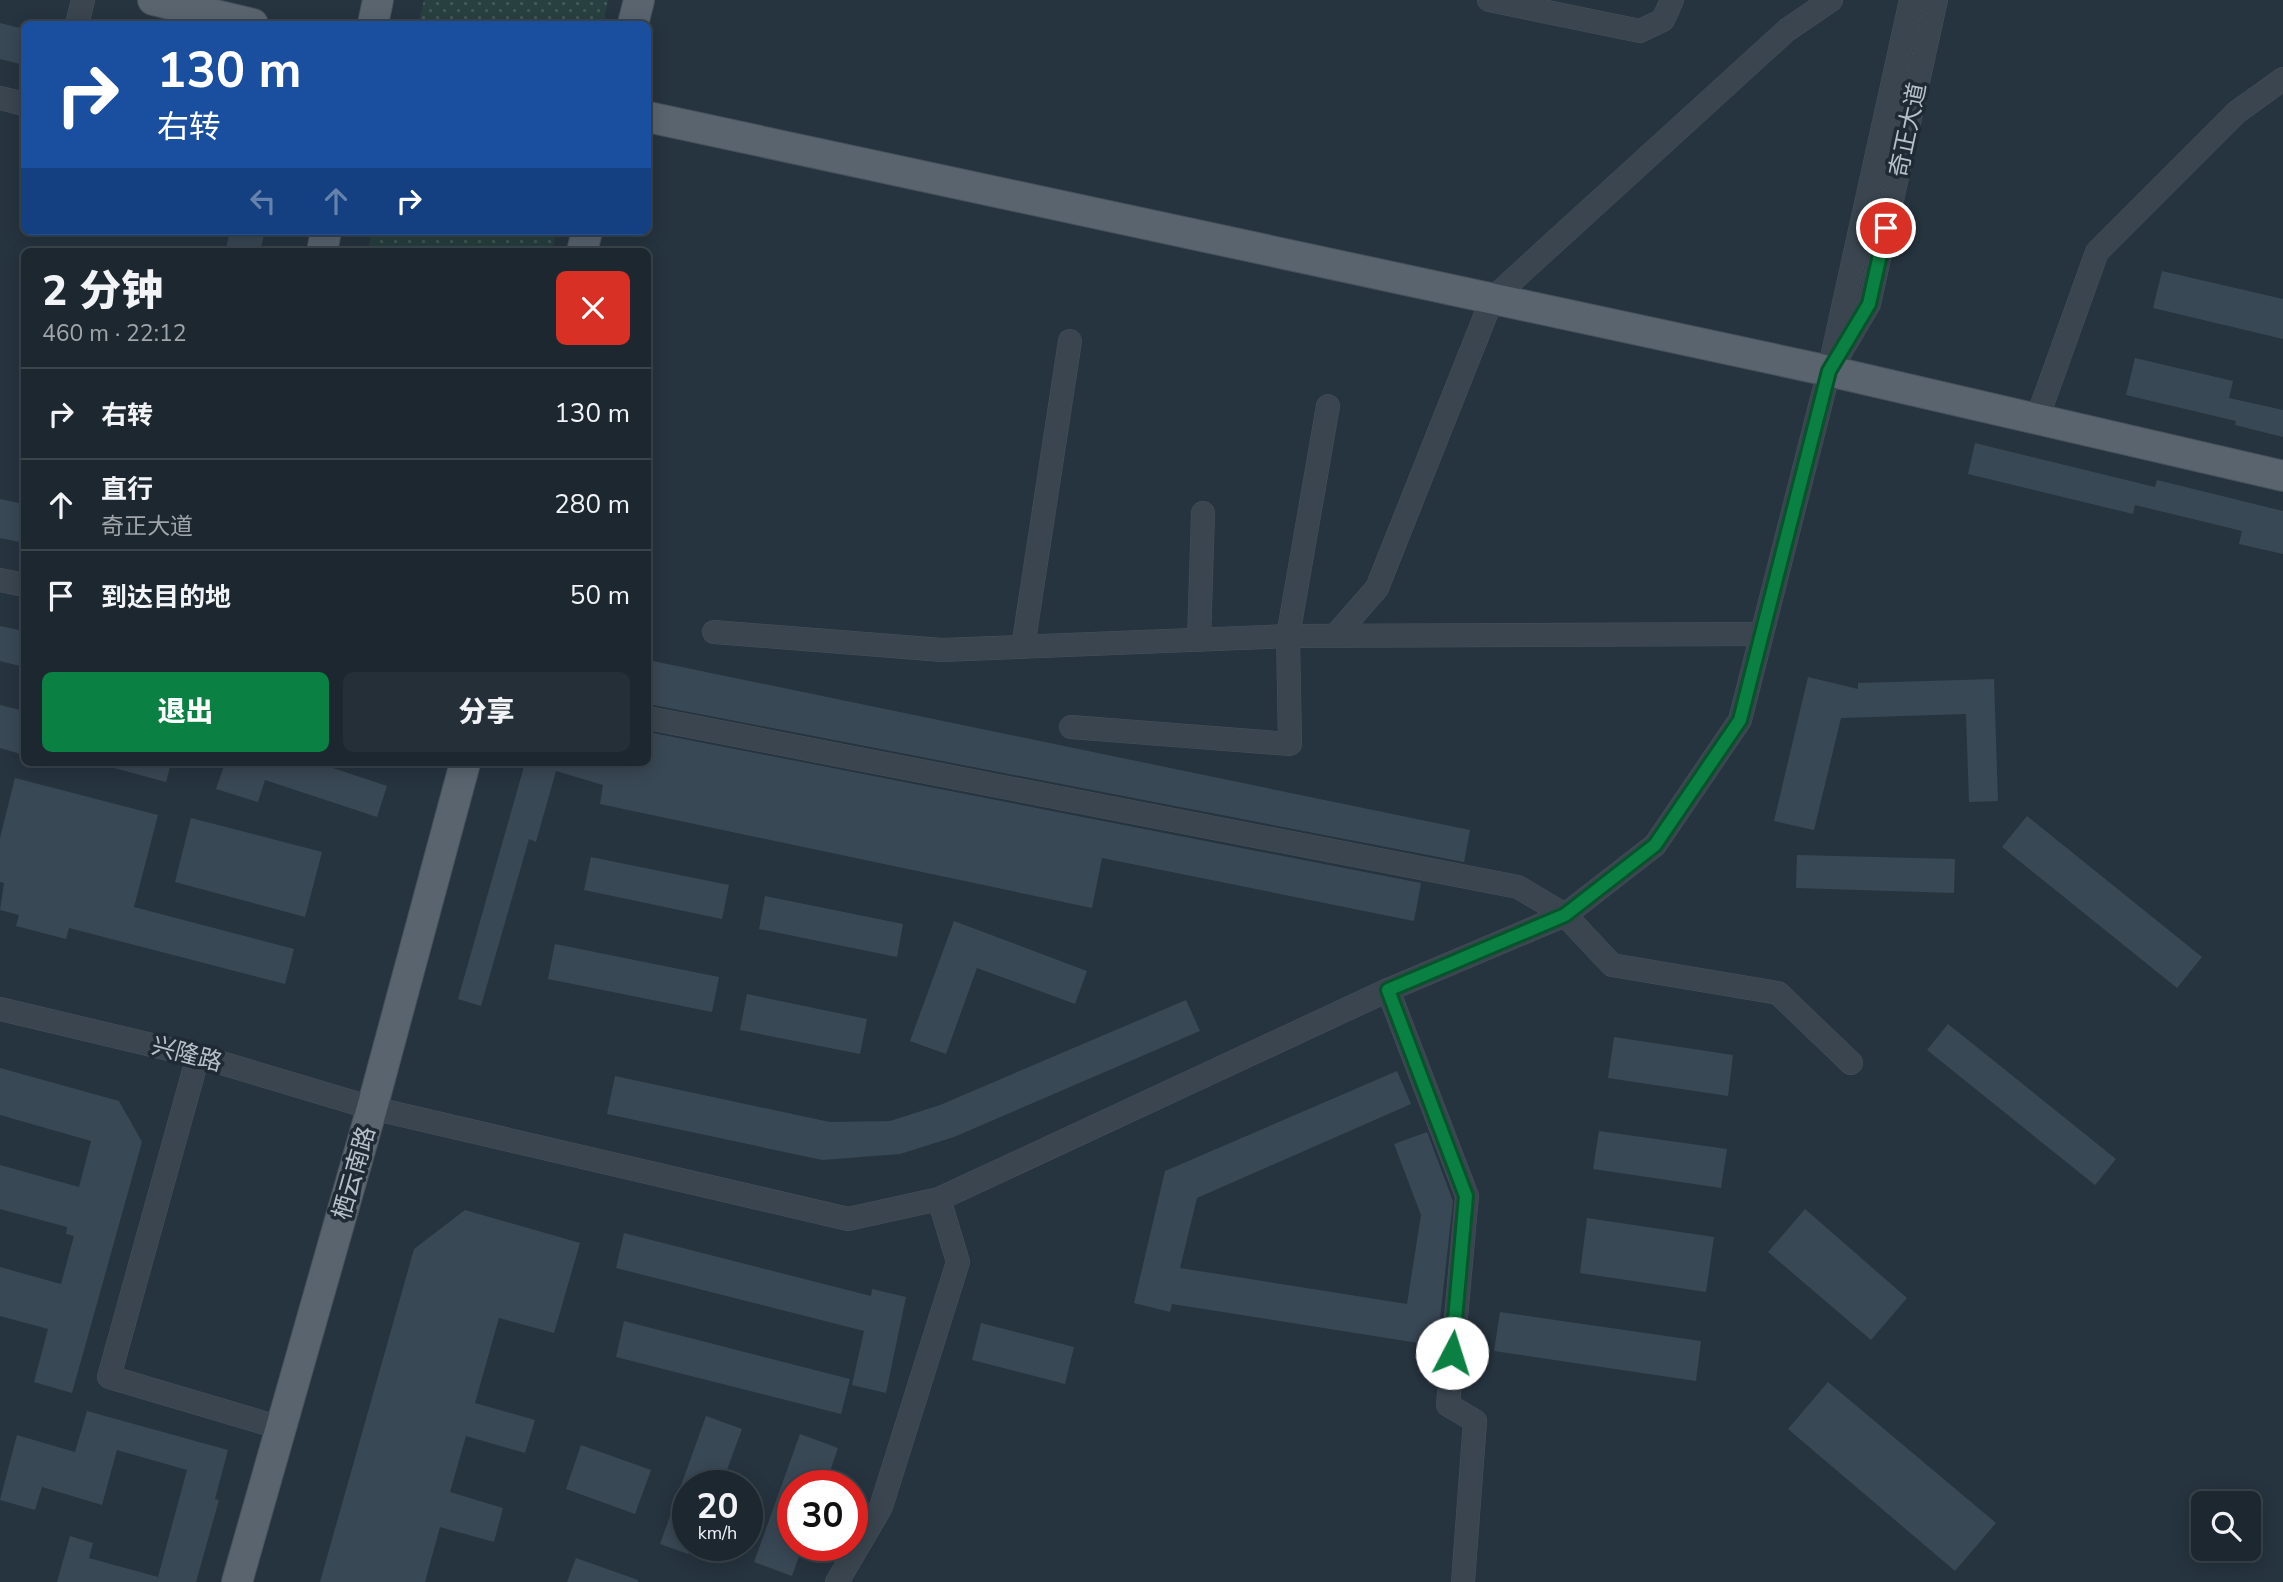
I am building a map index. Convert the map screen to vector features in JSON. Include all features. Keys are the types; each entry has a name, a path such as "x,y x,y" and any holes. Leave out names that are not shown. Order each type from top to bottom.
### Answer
{"main road":[{"path":"153,0 240,21"},
{"path":"374,21 378,0"},
{"path":"634,21 639,0"},
{"path":"651,118 1829,371 2283,476"},
{"name":"栖云南路","path":"237,1582 372,1108 464,766"}],"street":[{"path":"78,21 83,0"},
{"path":"1489,0 1640,31 1663,20 1672,0"},
{"path":"1335,636 1377,588 1492,299 1787,30 1831,0"},
{"name":"奇正大道","path":"1829,371 1911,0"},
{"name":"奇正大道","path":"1829,371 1869,304 1936,0"},
{"path":"2037,419 2096,252 2237,112 2283,79"},
{"path":"0,98 21,103"},
{"path":"1023,646 1070,341"},
{"name":"兴隆路","path":"0,1009 198,1056 372,1108 848,1219 939,1199 1388,990 1565,915 1655,845 1740,720 1829,371"},
{"path":"1071,727 1290,744 1288,636 1328,406"},
{"path":"1199,640 1203,513"},
{"path":"0,580 21,584"},
{"path":"714,632 943,650 1288,636 1762,634"},
{"path":"651,719 1518,887 1565,915 1612,965 1777,993 1851,1063"},
{"path":"1388,990 1466,1196 1448,1405 1475,1421 1463,1582"},
{"path":"198,1056 109,1377 281,1428"},
{"path":"837,1582 881,1507 958,1262 939,1199"}],"green space":[{"path":"424,0 608,0 604,21 419,21"},
{"path":"371,235 556,235 553,248 368,248"}],"building":[{"path":"0,23 21,28 21,64 0,59"},
{"path":"229,235 264,235 261,248 226,248"},
{"path":"2162,271 2283,299 2283,339 2153,308"},
{"path":"2135,358 2233,381 2229,398 2283,410 2283,437 2235,425 2236,421 2126,395"},
{"path":"1975,443 2155,487 2157,480 2283,511 2283,554 2239,544 2242,531 2135,505 2133,514 1968,474"},
{"path":"0,499 21,503 21,542 0,538"},
{"path":"0,626 21,630 21,666 0,661"},
{"path":"651,661 1470,830 1464,862 651,705"},
{"path":"1808,677 1858,689 1858,683 1994,679 1998,801 1969,802 1966,714 1841,718 1814,830 1774,821"},
{"path":"0,705 21,710 21,754 0,748"},
{"path":"651,733 1421,883 1414,921 1102,858 1092,908 600,804 603,785 556,771 536,842 529,839 481,1006 458,999 524,766 651,766"},
{"path":"114,766 170,766 166,782"},
{"path":"224,766 327,766 387,786 377,817 265,780 258,802 216,789"},
{"path":"15,778 158,815 134,907 294,949 285,984 69,928 66,939 16,926 19,915 0,910 4,883 0,882 0,838"},
{"path":"2027,816 2202,957 2177,988 2002,847"},
{"path":"191,818 322,852 305,917 175,882"},
{"path":"1797,855 1955,859 1954,893 1796,888"},
{"path":"591,857 729,885 722,919 584,890"},
{"path":"765,896 903,924 897,957 759,929"},
{"path":"954,921 1087,971 1075,1004 977,968 946,1054 910,1041"},
{"path":"555,944 719,977 712,1012 548,979"},
{"path":"747,994 867,1019 860,1054 740,1030"},
{"path":"1186,1000 1200,1031 954,1137 900,1154 822,1160 607,1114 615,1076 830,1122 890,1121 940,1105"},
{"path":"1948,1024 2116,1159 2095,1185 1927,1050"},
{"path":"1614,1037 1733,1055 1728,1096 1608,1078"},
{"path":"0,1068 119,1101 142,1142 72,1393 34,1382 48,1329 0,1316 0,1267 61,1284 74,1236 66,1234 67,1227 0,1209 0,1165 79,1187 91,1141 0,1115"},
{"path":"1397,1071 1411,1104 1197,1198 1180,1268 1407,1304 1421,1215 1394,1144 1427,1132 1453,1201 1437,1346 1172,1304 1170,1312 1134,1303 1165,1171"},
{"path":"1599,1131 1727,1149 1721,1188 1593,1169"},
{"path":"1805,1209 1907,1298 1871,1340 1768,1252"},
{"path":"465,1210 580,1243 554,1333 499,1318 475,1403 535,1420 525,1453 466,1436 450,1492 503,1508 494,1542 440,1527 425,1582 320,1582 414,1249"},
{"path":"1587,1218 1714,1237 1706,1292 1580,1273"},
{"path":"624,1233 871,1296 872,1289 906,1297 886,1393 852,1385 864,1331 616,1268"},
{"path":"1500,1312 1701,1341 1696,1381 1494,1351"},
{"path":"624,1321 850,1379 841,1414 616,1357"},
{"path":"981,1323 1074,1347 1065,1384 972,1360"},
{"path":"1828,1382 1996,1523 1955,1571 1788,1429"},
{"path":"87,1411 228,1450 215,1499 219,1500 196,1582 57,1582 70,1536 93,1543 89,1558 158,1577 187,1470 117,1450 102,1505 42,1487 35,1510 0,1500 17,1435 75,1452"},
{"path":"706,1416 742,1429 727,1470 687,1470"},
{"path":"800,1434 838,1448 830,1470 787,1470"},
{"path":"581,1445 651,1470 635,1514 566,1489"},
{"path":"777,1498 777,1561 797,1561 792,1576 754,1562 763,1561 763,1537"},
{"path":"672,1511 672,1548 660,1544"},
{"path":"576,1558 638,1580 638,1582 567,1582"}],"route":[{"path":"1452,1353 1466,1196 1388,990 1565,915 1655,845 1740,720 1829,371 1869,304 1886,228"}]}
